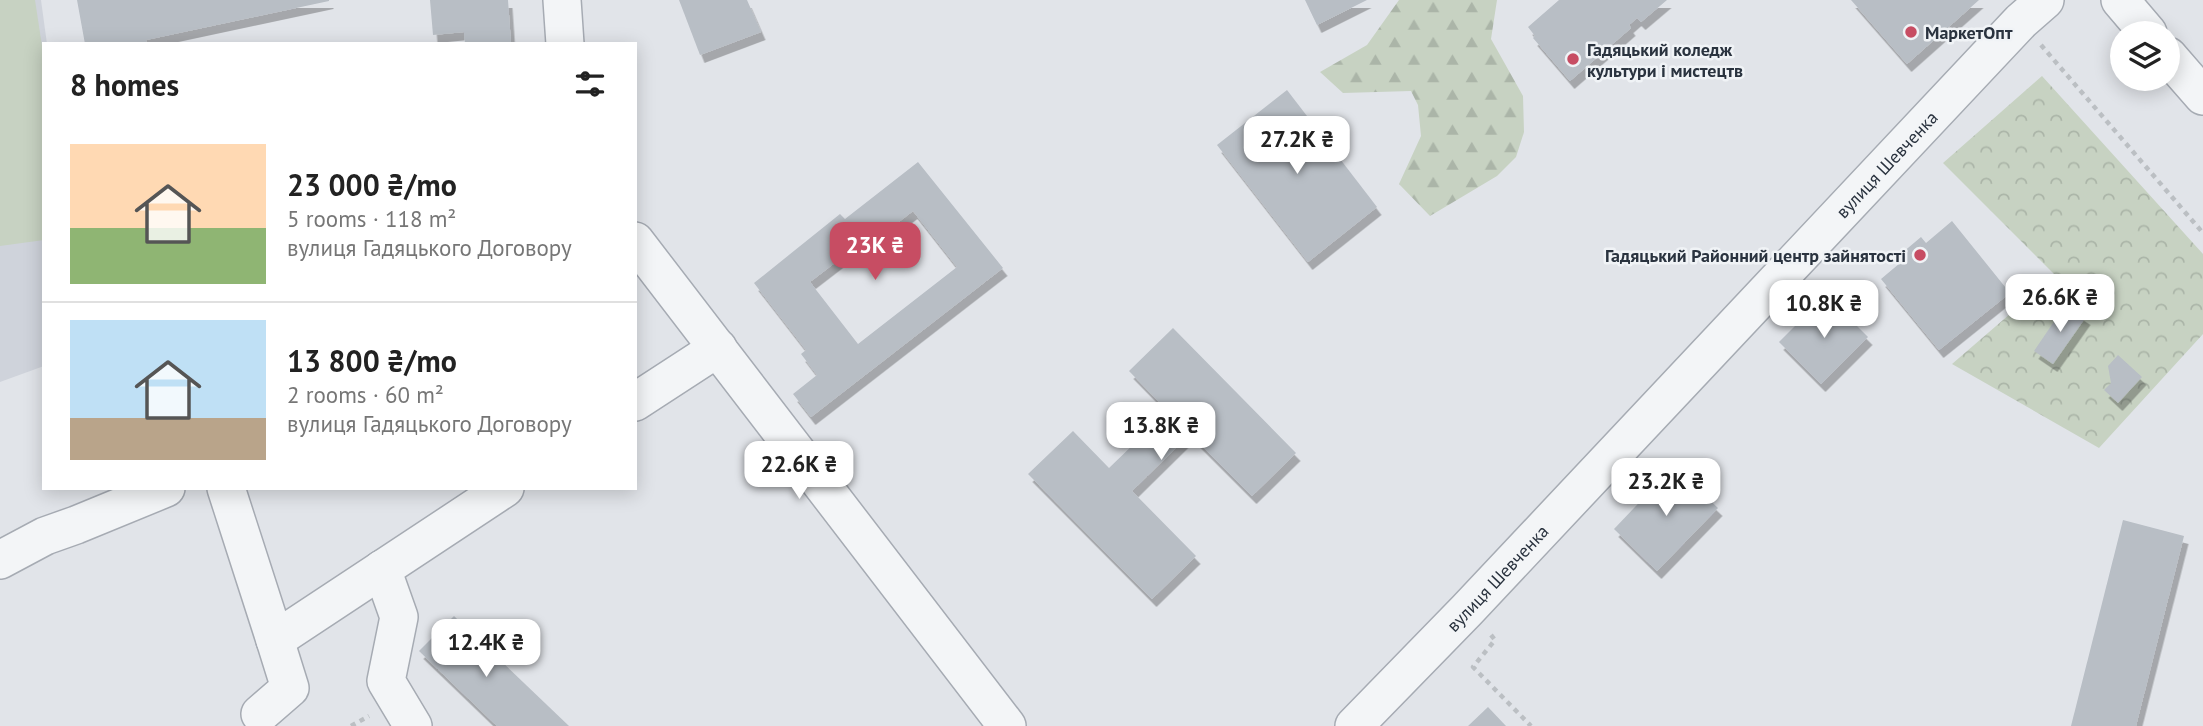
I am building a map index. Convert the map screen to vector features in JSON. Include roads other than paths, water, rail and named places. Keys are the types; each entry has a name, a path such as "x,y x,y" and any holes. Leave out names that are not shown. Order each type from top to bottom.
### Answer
{"street":[{"path":"562,0 565,42"},
{"path":"2120,0 2138,21"},
{"name":"вулиця Шевченка","path":"1354,726 2033,11"},
{"path":"2180,70 2203,96"},
{"path":"637,247 647,276 718,348 1007,726"},
{"path":"637,401 718,348"},
{"path":"0,559 45,536 76,526 161,490"},
{"path":"227,490 290,688 260,714"},
{"path":"275,640 502,490"},
{"path":"383,569 399,617 386,681 413,726"}],"place":[{"name":"МаркетОпт","path":"1911,32"},
{"name":"Гадяцький коледж культури і мистецтв","path":"1573,59"},
{"name":"Гадяцький Районний центр зайнятості","path":"1920,255"}]}
